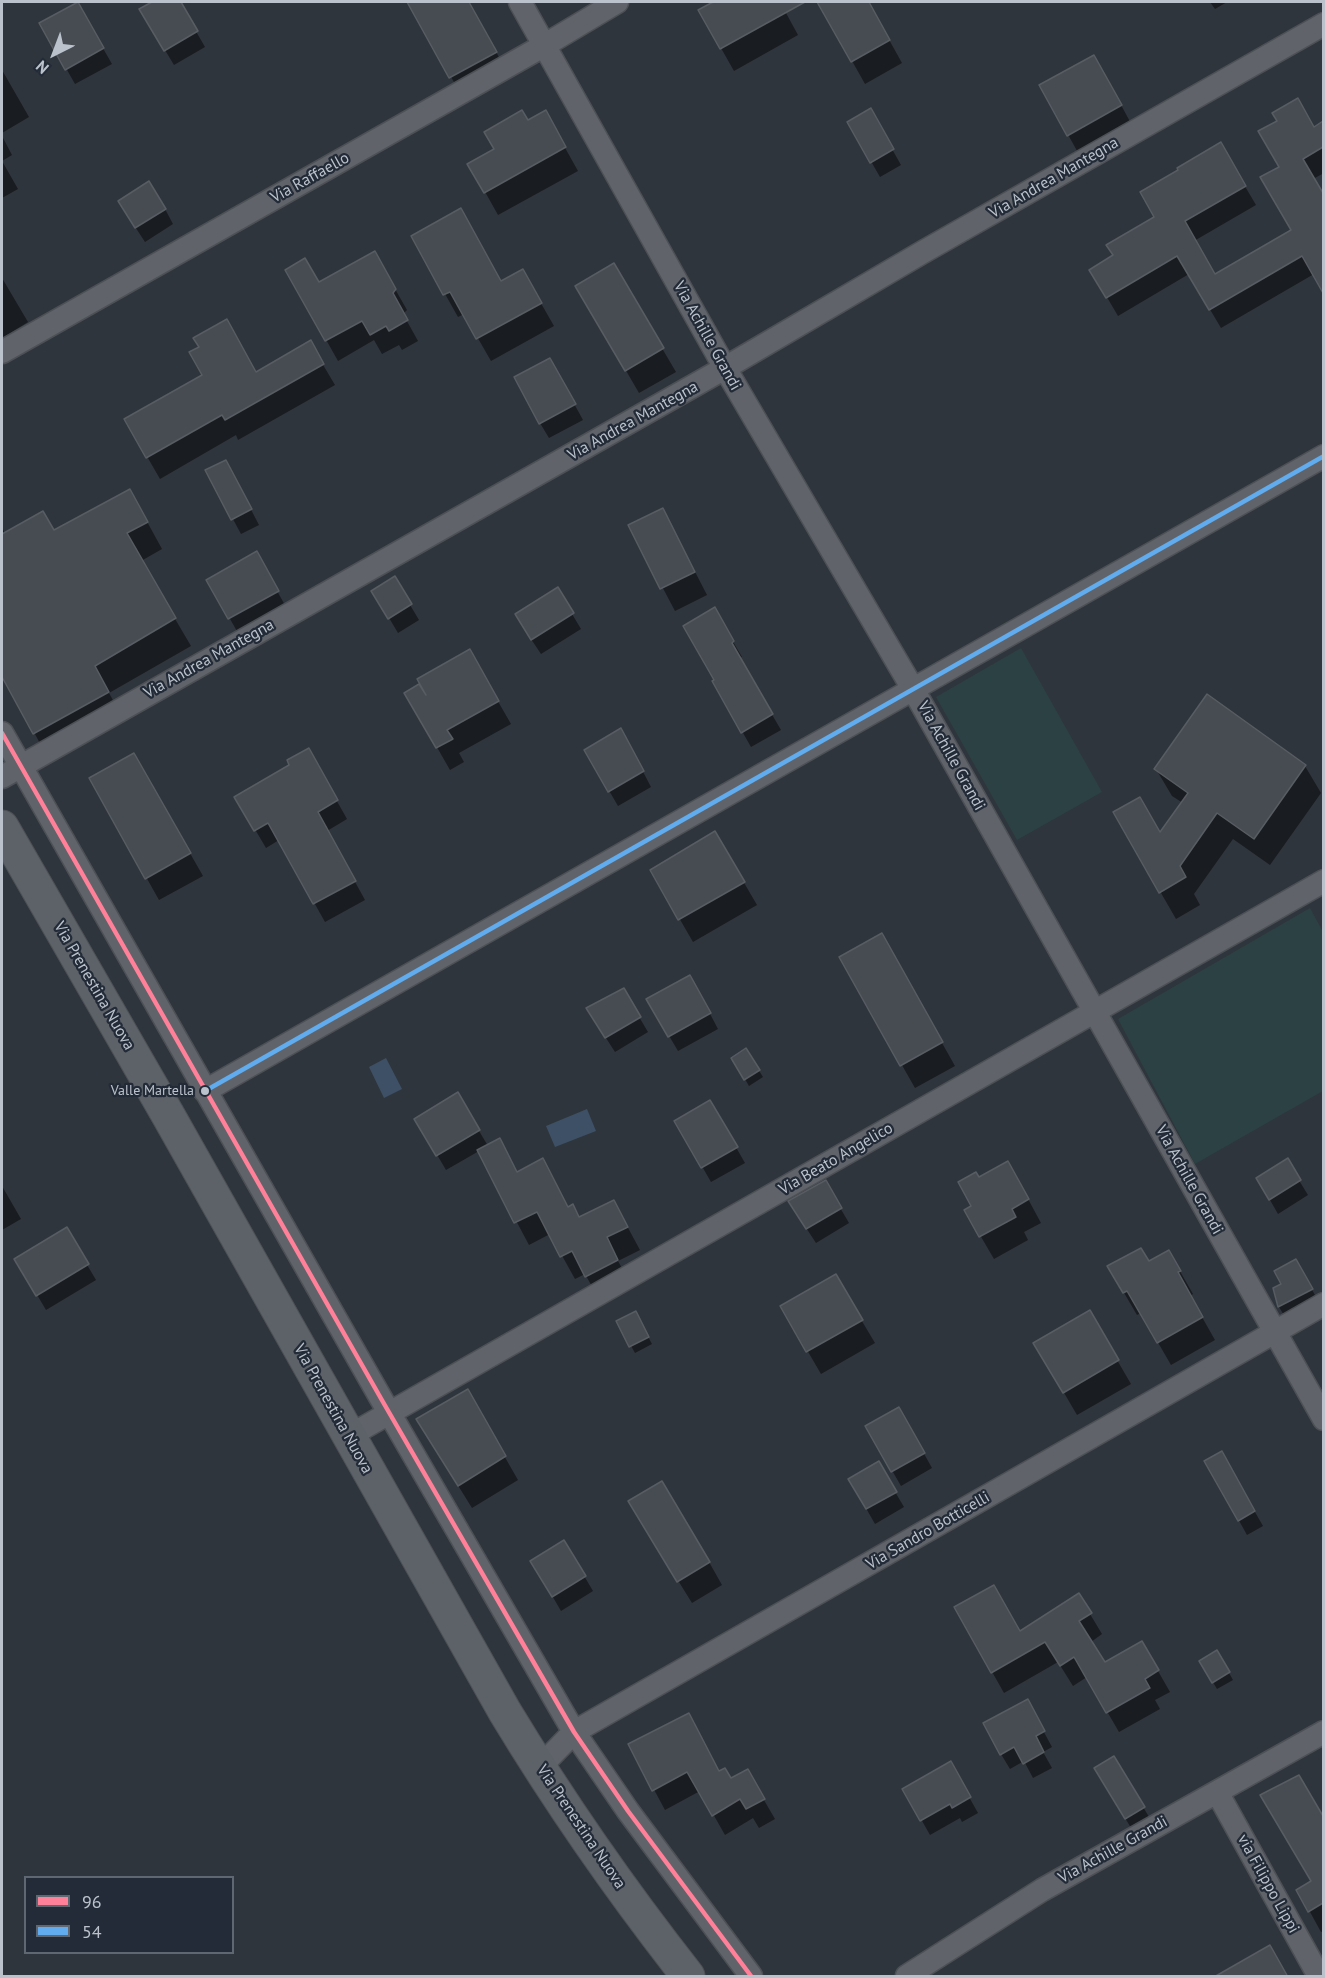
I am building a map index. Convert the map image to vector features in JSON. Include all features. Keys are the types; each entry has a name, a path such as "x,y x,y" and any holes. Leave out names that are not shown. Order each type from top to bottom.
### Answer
{"main road":[{"name":"Via Prenestina Nuova","path":"2,826 494,1693 540,1767 629,1898 688,1977"}],"street":[{"name":"Via Achille Grandi","path":"520,2 725,368 913,689 1323,1419"},
{"name":"Via Raffaello","path":"2,352 617,2"},
{"name":"Via Andrea Mantegna","path":"10,771 725,368 923,252 1321,31"},
{"path":"205,1091 1323,456"},
{"path":"2,733 10,771 205,1091 574,1732 628,1811 751,1977"},
{"name":"Via Beato Angelico","path":"349,1436 1323,881"},
{"name":"Via Sandro Botticelli","path":"540,1767 574,1732 1323,1304"},
{"name":"Via Achille Grandi","path":"907,1977 1042,1890 1323,1732"},
{"name":"via Filippo Lippi","path":"1217,1792 1318,1977"}],"green space":[{"path":"1021,648 1102,792 1017,840 936,697"},
{"path":"1310,908 1323,932 1323,1091 1195,1164 1118,1019"}],"water":[{"path":"386,1058 402,1089 384,1098 369,1067"},
{"path":"587,1109 596,1131 555,1147 546,1126"}],"building":[{"path":"78,2 104,48 65,70 39,23"},
{"path":"152,2 181,2 198,31 164,51 139,9"},
{"path":"407,2 469,2 497,52 449,78"},
{"path":"713,2 805,2 720,49 698,10"},
{"path":"817,2 869,2 890,40 851,62"},
{"path":"1094,55 1122,105 1067,136 1039,85"},
{"path":"1298,98 1314,127 1323,121 1323,147 1303,159 1323,193 1323,293 1302,256 1209,310 1177,256 1106,298 1089,270 1113,255 1106,245 1154,217 1140,192 1221,142 1246,186 1185,221 1215,274 1291,230 1260,177 1279,167 1258,131 1277,121 1272,113"},
{"path":"871,108 894,149 870,163 847,122"},
{"path":"522,110 528,120 546,110 566,147 484,193 467,164 494,149 484,132"},
{"path":"149,181 166,209 135,228 118,201"},
{"path":"461,208 501,281 523,269 542,303 476,339 450,292 443,295 411,236"},
{"path":"375,251 396,289 393,293 408,320 389,331 386,326 370,335 362,321 325,341 285,270 305,258 319,282"},
{"path":"614,263 664,348 625,371 575,286"},
{"path":"227,319 256,372 311,340 324,364 225,420 222,415 146,458 124,419 202,375 189,352 199,347 193,338"},
{"path":"550,358 576,404 539,424 514,377"},
{"path":"226,460 252,509 231,520 205,470"},
{"path":"130,489 148,522 127,533 176,618 95,666 109,692 33,734 2,677 2,534 43,511 54,530"},
{"path":"663,508 695,572 660,589 628,525"},
{"path":"257,551 279,591 228,619 206,580"},
{"path":"395,576 412,604 388,619 371,591"},
{"path":"558,587 574,613 531,640 515,614"},
{"path":"715,607 734,641 732,643 773,714 741,733 683,626"},
{"path":"470,649 499,701 447,730 453,739 436,748 404,693 419,684 426,695 417,679"},
{"path":"1207,694 1306,765 1254,839 1217,813 1180,866 1186,877 1159,893 1113,812 1140,797 1160,832 1188,793 1154,769"},
{"path":"621,728 644,771 608,792 584,750"},
{"path":"309,748 338,800 318,812 356,881 313,904 268,823 254,831 234,797 289,765 287,760"},
{"path":"134,753 191,853 145,879 89,778"},
{"path":"715,831 745,882 678,920 650,870"},
{"path":"882,933 943,1042 900,1066 839,957"},
{"path":"690,975 711,1013 668,1037 646,999"},
{"path":"624,988 641,1017 605,1038 586,1008"},
{"path":"746,1048 760,1070 744,1080 731,1058"},
{"path":"458,1092 480,1130 436,1156 414,1119"},
{"path":"710,1100 738,1147 701,1168 674,1121"},
{"path":"500,1138 517,1172 543,1158 568,1207 573,1204 579,1217 614,1200 628,1227 607,1237 618,1260 585,1277 572,1251 560,1257 537,1212 514,1223 477,1150"},
{"path":"1288,1158 1301,1180 1269,1200 1256,1178"},
{"path":"1008,1161 1029,1199 1012,1209 1016,1217 979,1237 964,1210 971,1206 958,1182 976,1172 979,1177"},
{"path":"826,1180 842,1208 806,1229 788,1201"},
{"path":"67,1227 89,1264 36,1296 14,1259"},
{"path":"1141,1248 1149,1261 1169,1250 1181,1271 1178,1272 1203,1317 1157,1343 1127,1291 1123,1293 1107,1266"},
{"path":"1296,1259 1313,1289 1278,1307 1273,1288 1281,1284 1274,1271"},
{"path":"836,1274 863,1320 806,1352 780,1306"},
{"path":"1090,1310 1119,1360 1063,1393 1033,1343"},
{"path":"636,1311 649,1337 629,1347 616,1321"},
{"path":"468,1389 506,1456 458,1486 416,1419"},
{"path":"899,1407 925,1453 891,1472 865,1426"},
{"path":"1222,1451 1255,1511 1238,1521 1204,1461"},
{"path":"879,1461 897,1492 866,1509 848,1479"},
{"path":"662,1481 710,1562 677,1582 628,1501"},
{"path":"564,1540 586,1576 552,1597 530,1561"},
{"path":"994,1585 1020,1631 1079,1593 1092,1613 1079,1621 1105,1662 1142,1641 1159,1670 1145,1679 1150,1688 1106,1713 1074,1657 1060,1666 1045,1642 991,1673 954,1607"},
{"path":"1217,1650 1230,1672 1212,1683 1199,1661"},
{"path":"1028,1699 1045,1731 1036,1736 1044,1752 1023,1764 1014,1747 1000,1755 983,1723"},
{"path":"689,1713 719,1771 725,1768 731,1778 748,1769 765,1799 746,1809 740,1799 712,1816 687,1772 652,1791 628,1744"},
{"path":"1114,1756 1145,1807 1125,1819 1094,1768"},
{"path":"951,1761 971,1797 952,1808 950,1804 920,1821 902,1789"},
{"path":"1299,1775 1323,1816 1323,1903 1308,1912 1296,1890 1311,1881 1260,1795"},
{"path":"1270,1945 1288,1977 1214,1977"}],"transit line":[{"name":"54","path":"205,1091 1324,456"},
{"name":"96","path":"2,733 574,1732 628,1811 751,1976"}],"place":[{"name":"Valle Martella","path":"205,1091"}]}
